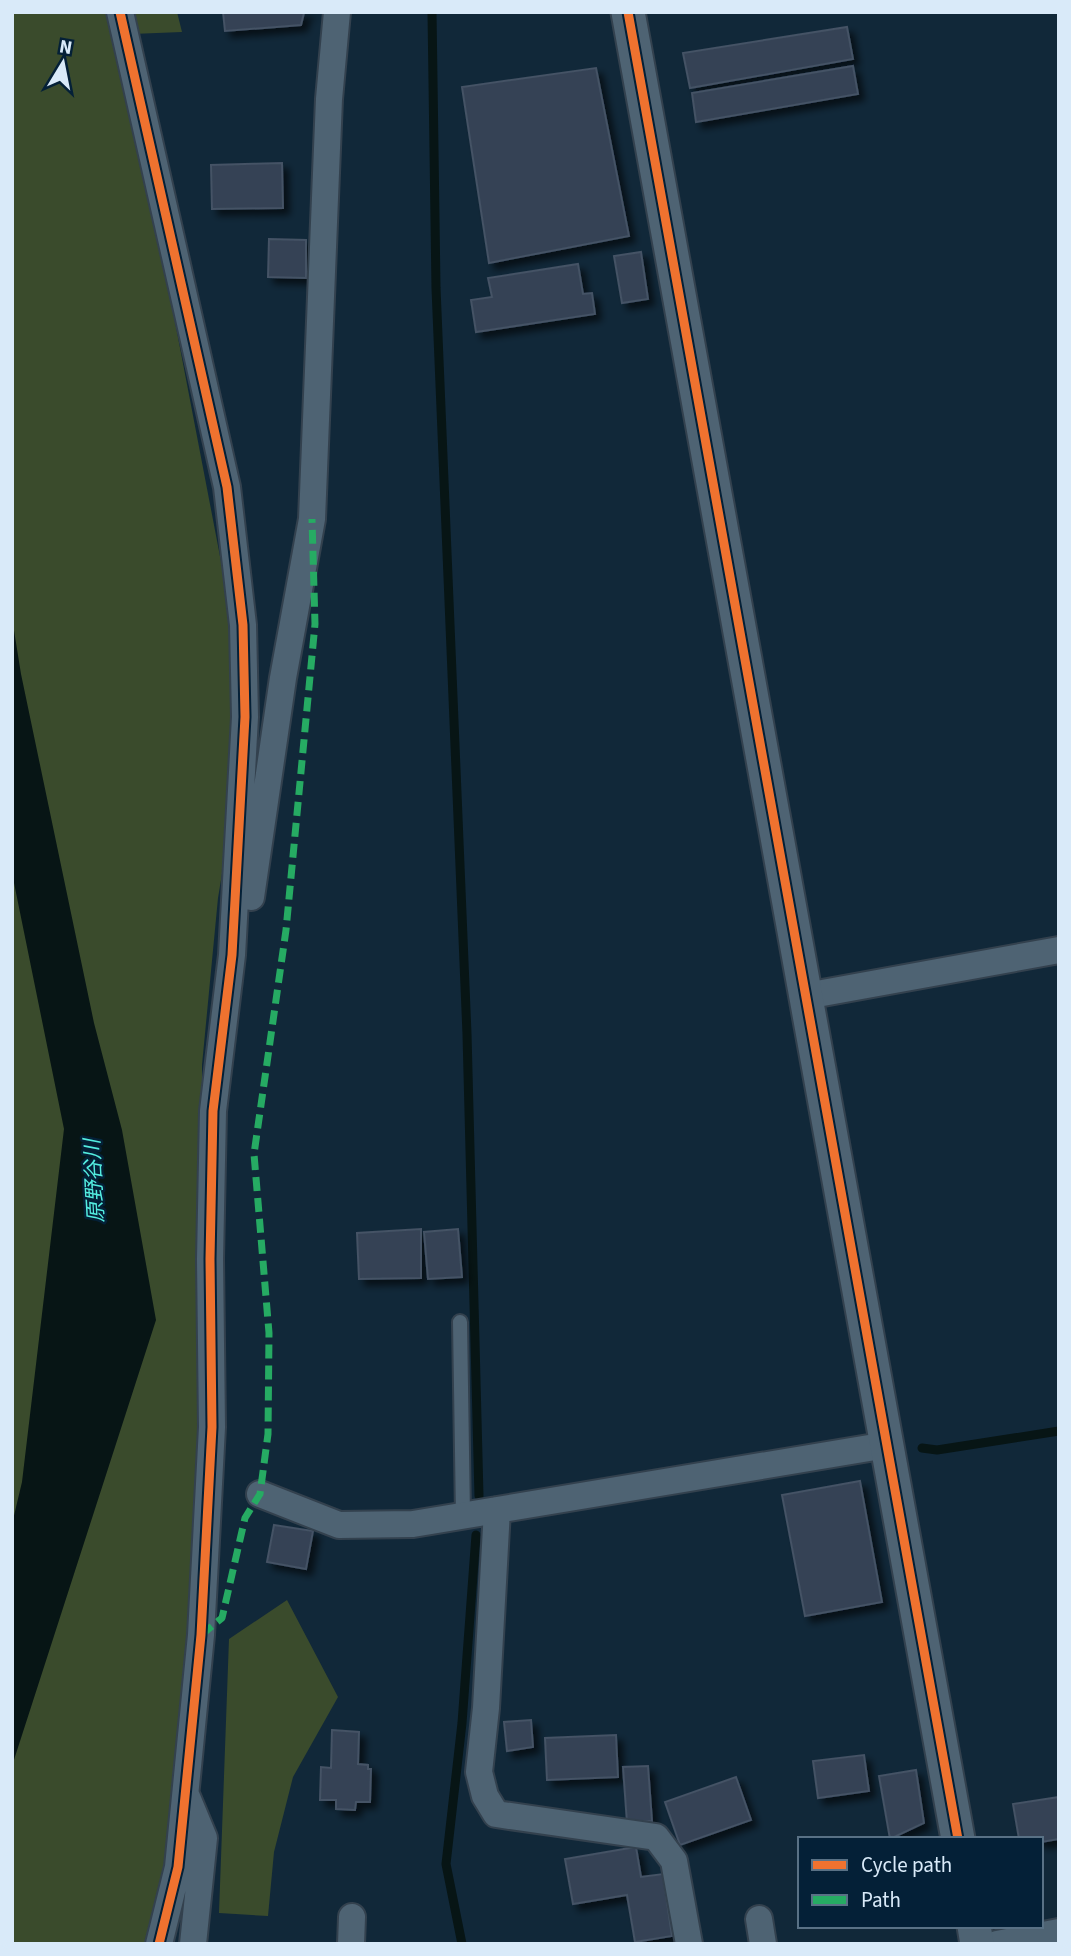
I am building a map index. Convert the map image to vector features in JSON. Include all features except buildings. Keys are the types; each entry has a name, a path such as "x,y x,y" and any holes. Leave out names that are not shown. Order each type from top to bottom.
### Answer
{"street":[{"path":"120,12 227,487 243,625 245,717 232,955 213,1111 210,1259 212,1427 201,1635 178,1867 159,1944"},
{"path":"227,997 248,921 283,678 312,519 329,99 337,12"},
{"path":"628,12 958,1837"},
{"path":"806,996 1059,950"},
{"path":"260,1494 339,1525 413,1524 887,1445"},
{"path":"497,1510 486,1707 479,1772 485,1796 496,1814 656,1837 674,1861 689,1944"},
{"path":"186,1792 204,1838 193,1944"},
{"path":"351,1944 352,1917"},
{"path":"997,1944 1059,1932"}],"lane":[{"path":"460,1322 463,1516"}],"green space":[{"path":"12,12 124,12 176,327 228,598 243,747 218,898 202,1065 203,1423 187,1775 157,1944 12,1944"},
{"path":"128,12 177,12 182,32 132,34"},
{"path":"287,1600 338,1697 293,1777 274,1852 268,1916 219,1913 229,1639"}],"water":[{"name":"原野谷川","path":"12,618 21,674 94,1023 122,1130 156,1320 12,1766 12,1524 22,1482 64,1129 12,873"}],"waterway":[{"path":"432,12 436,288 467,1034 479,1496"},
{"path":"922,1448 937,1450 1059,1431"},
{"path":"462,1944 446,1864 462,1723 476,1535"}],"marked path":[{"path":"201,1635 222,1618 245,1518 260,1494 268,1434 269,1333 254,1154 286,930 315,624 312,519"}],"cycle path":[{"path":"120,12 227,487 243,625 245,717 232,955 213,1111 210,1259 212,1427 201,1635 178,1867 159,1944"},
{"path":"628,12 958,1837"}]}
